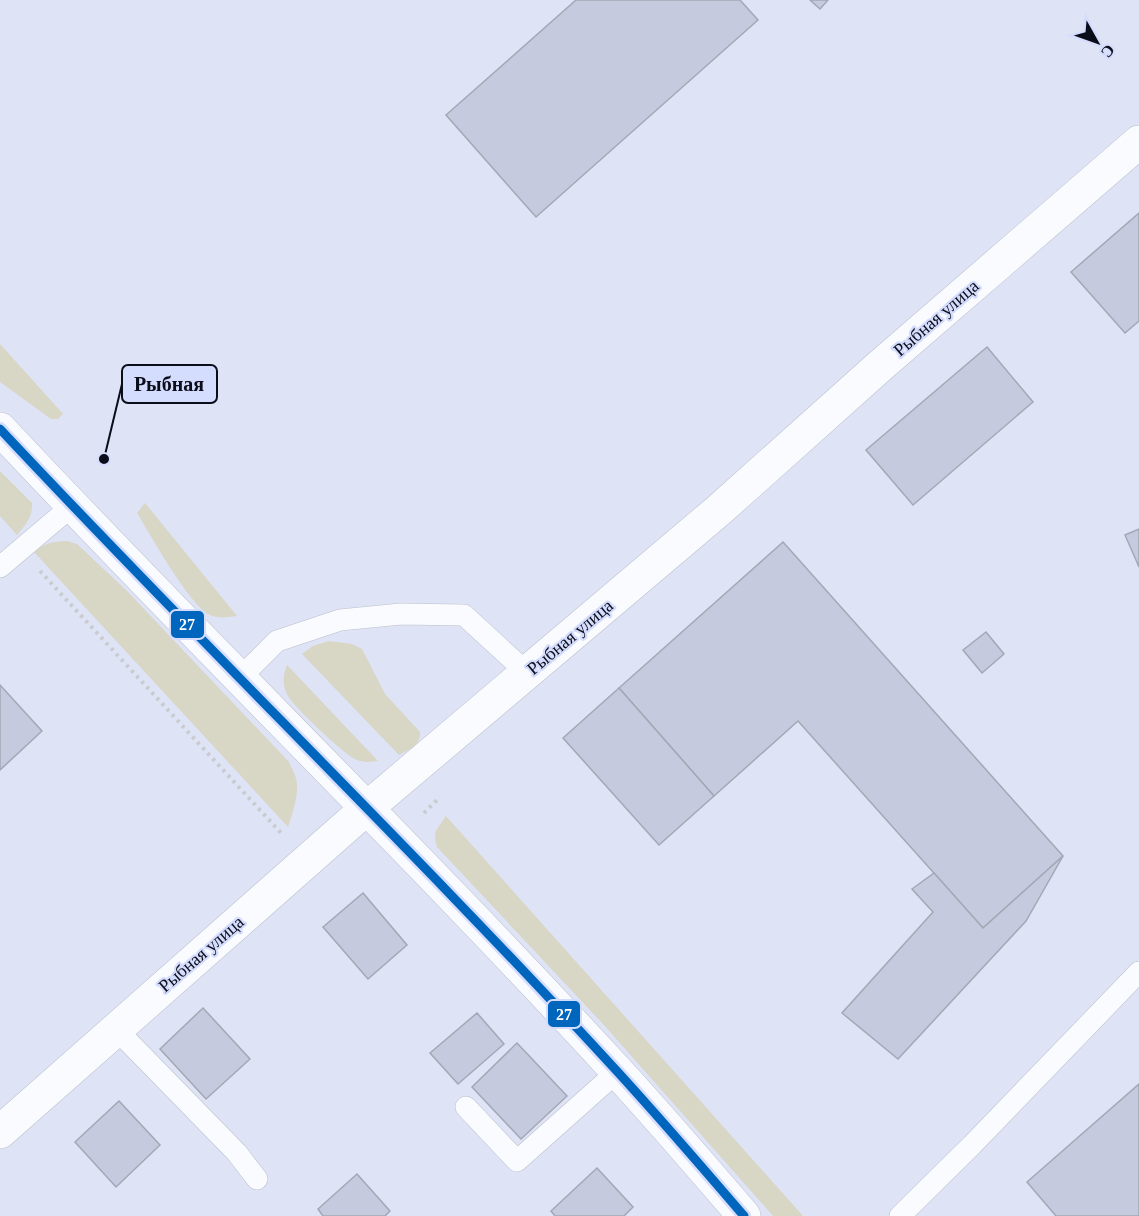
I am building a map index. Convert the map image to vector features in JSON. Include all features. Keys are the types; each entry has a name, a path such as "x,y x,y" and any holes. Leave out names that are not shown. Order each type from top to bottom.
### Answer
{"street":[{"name":"Рыбная улица","path":"0,1132 367,808 718,510 889,358 1139,142"},
{"path":"0,429 72,506 446,889 618,1071 744,1216"}],"lane":[{"path":"0,567 72,506"},
{"path":"240,678 277,641 340,620 401,614 464,615 527,673"},
{"path":"900,1216 980,1137 1139,972"},
{"path":"116,1029 237,1153 257,1179"},
{"path":"466,1107 517,1161 618,1071"}],"path":[{"path":"21,550 276,827 305,863"},
{"path":"424,813 441,796"}],"shaded area":[{"path":"0,344 63,414 58,419 51,419 0,382"},
{"path":"0,471 32,503 30,517 17,535 0,516"},
{"path":"145,503 237,616 210,615 192,598 137,513"},
{"path":"67,541 77,544 127,591 289,762 296,779 297,790 288,827 34,552 49,543"},
{"path":"329,641 352,644 362,649 385,694 420,732 420,737 414,746 399,755 302,654 313,646"},
{"path":"287,665 378,761 355,759 299,710 285,688 284,676"},
{"path":"446,816 803,1216 773,1216 603,1024 437,847 435,834"}],"building":[{"path":"576,0 740,0 758,20 536,217 446,115"},
{"path":"810,0 828,0 820,9"},
{"path":"1139,213 1139,321 1125,333 1071,272"},
{"path":"987,347 1033,402 913,505 866,450"},
{"path":"1139,529 1139,567 1125,535"},
{"path":"783,542 1063,856 983,928 798,721 714,796 619,688"},
{"path":"986,632 1004,654 982,673 963,650"},
{"path":"0,685 42,731 0,770"},
{"path":"619,688 714,796 659,845 563,738"},
{"path":"1063,856 1026,921 898,1059 842,1013 933,912 912,889 934,873 983,928"},
{"path":"363,893 407,945 368,979 323,927"},
{"path":"203,1008 250,1059 206,1099 160,1049"},
{"path":"477,1013 504,1044 458,1084 430,1053"},
{"path":"517,1043 567,1096 521,1139 472,1087"},
{"path":"1139,1084 1139,1216 1056,1216 1027,1182"},
{"path":"119,1101 160,1145 116,1187 75,1142"},
{"path":"597,1168 633,1207 624,1216 555,1216 551,1211"},
{"path":"357,1174 390,1211 385,1216 323,1216 318,1209"}],"transit line":[{"name":"27","path":"0,429 539,988 648,1105 744,1216"}],"place":[{"name":"Рыбная","path":"104,459"}]}
